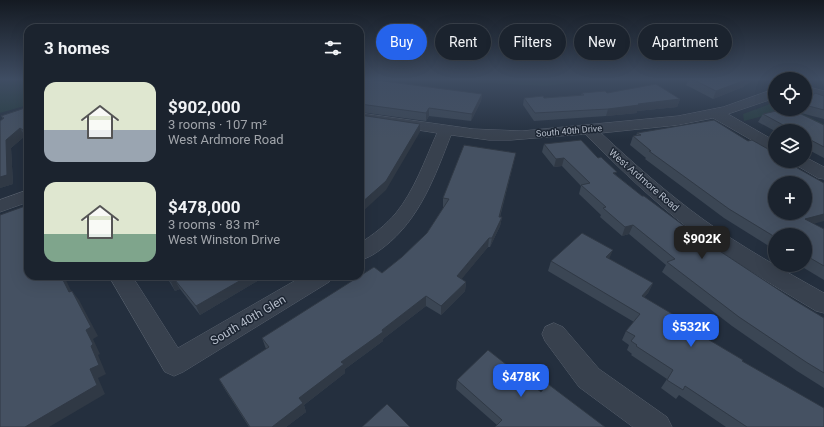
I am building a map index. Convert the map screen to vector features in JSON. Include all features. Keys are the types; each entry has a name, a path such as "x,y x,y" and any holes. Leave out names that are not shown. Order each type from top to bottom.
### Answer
{"street":[{"name":"South 40th Drive","path":"364,118 446,130 490,135 516,135 667,123 715,113 754,103 763,99"},
{"path":"715,113 768,143"},
{"name":"West Ardmore Road","path":"589,129 626,166 688,218 737,252 824,304"},
{"path":"364,250 370,247 406,214 432,163 446,130"},
{"path":"812,168 824,174"},
{"path":"0,206 24,197"},
{"name":"South 40th Glen","path":"122,280 174,364 314,280"},
{"path":"554,334 590,378 657,427"}],"green space":[{"path":"0,99 24,99 24,106 0,113"},
{"path":"768,105 768,115 744,121 743,114"},
{"path":"788,116 807,116 824,124 824,130 812,124"}],"building":[{"path":"364,99 480,99 472,114 429,108 426,113 364,105"},
{"path":"525,99 680,99 608,109 535,113"},
{"path":"812,99 824,99 824,110 812,107"},
{"path":"24,108 24,130 20,128 6,140 7,175 0,177 0,121 4,118 1,116"},
{"path":"768,113 768,116 805,116 824,125 824,147 812,141 812,124 781,124 763,114"},
{"path":"364,116 420,124 386,181 364,200"},
{"path":"714,120 748,141 752,140 768,149 768,168 797,168 812,176 768,176 768,220 807,220 824,229 824,266 812,259 812,228 768,228 768,233 729,209 649,151 651,151 633,136 641,135 637,133"},
{"path":"581,140 598,158 601,157 617,172 613,173 642,196 703,240 824,318 824,373 739,317 667,262 675,259 633,225 625,227 603,208 606,207 581,185 590,183 564,158 556,159 544,144"},
{"path":"464,145 516,153 499,217 502,217 492,238 489,238 457,276 466,282 441,306 426,296 382,330 383,332 341,362 344,364 299,398 303,403 272,427 250,427 219,379 269,347 262,338 353,280 364,280 364,273 374,267 382,273 402,257 427,233 449,199 443,198"},
{"path":"812,176 824,183 824,214 812,217"},
{"path":"24,206 24,280 63,280 69,292 72,291 91,327 86,330 93,344 91,346 99,365 90,369 97,385 25,427 0,427 0,215"},
{"path":"582,233 613,250 606,257 653,283 642,296 691,325 689,328 743,360 742,361 824,408 824,427 747,427 685,386 683,390 667,380 673,370 636,346 637,345 631,341 635,336 626,331 640,314 551,261"},
{"path":"175,280 241,280 196,306"},
{"path":"488,350 541,392 548,384 605,427 495,427 502,420 457,380"},
{"path":"387,404 410,427 362,427"}]}
